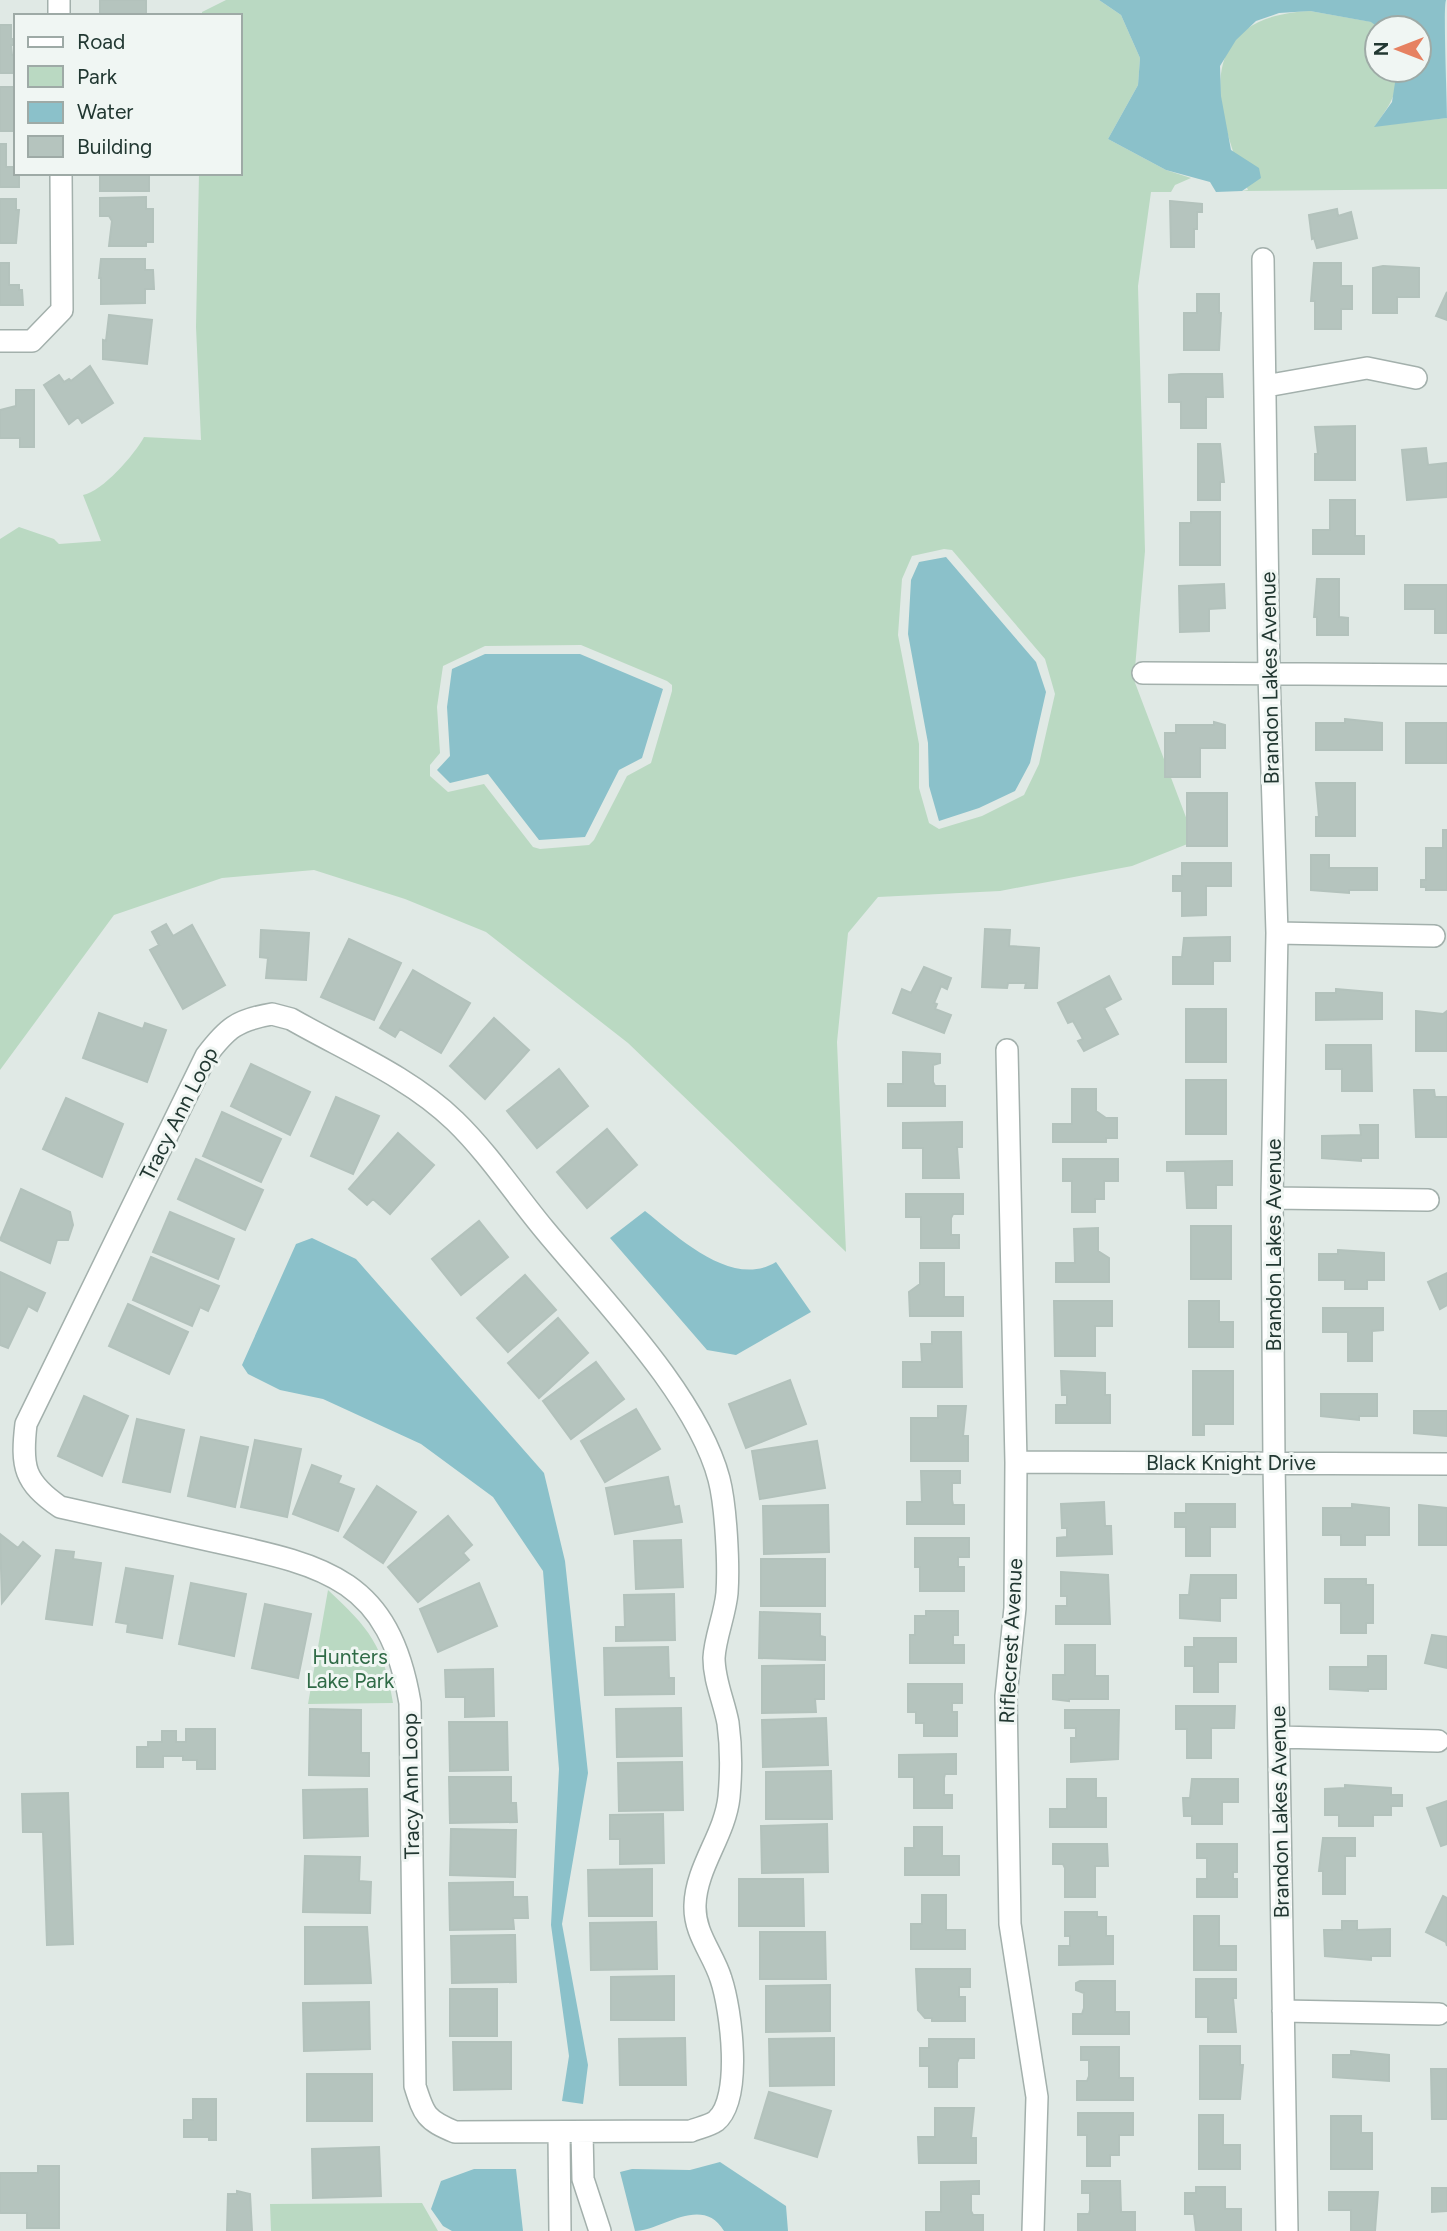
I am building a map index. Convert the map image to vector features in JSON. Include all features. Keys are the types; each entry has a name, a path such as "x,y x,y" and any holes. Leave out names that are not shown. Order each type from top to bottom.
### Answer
{"street":[{"path":"0,341 32,341 62,310 61,175"},
{"name":"Brandon Lakes Avenue","path":"1263,259 1269,674 1277,933 1272,1198 1274,1463 1287,2231"},
{"path":"1266,386 1367,368 1416,378"},
{"path":"1143,673 1447,675"},
{"path":"1277,933 1434,936"},
{"name":"Tracy Ann Loop","path":"272,1014 291,1019 413,1089 455,1121 686,1405 704,1440 720,1481 727,1592 714,1654 716,1680 728,1725 729,1798 701,1877 695,1904 699,1934 721,1977 731,2014 732,2082 727,2103 716,2121 691,2131 582,2132 455,2133 433,2123 423,2112 415,2085 410,1703 404,1665 386,1625 360,1595 335,1575 296,1559 60,1507 40,1493 24,1471 26,1423 206,1056 224,1032 245,1019 272,1014"},
{"name":"Riflecrest Avenue","path":"1007,1050 1016,1462 1015,1608 1006,1696 1010,1911 1037,2097 1033,2231"},
{"path":"1272,1198 1428,1200"},
{"name":"Black Knight Drive","path":"1016,1462 1447,1464"},
{"path":"1279,1737 1438,1741"},
{"path":"1283,2011 1439,2014"},
{"path":"559,2133 559,2226 599,2226 583,2179 582,2132"}],"green space":[{"path":"226,0 1099,0 1121,15 1140,58 1138,85 1108,139 1166,170 1191,178 1175,185 1171,192 1151,192 1138,286 1145,551 1134,680 1195,841 1132,866 1000,891 878,897 848,933 837,1042 846,1252 628,1043 486,932 405,899 314,870 222,878 114,915 0,1070 0,539 19,527 54,539 59,544 101,541 83,495 108,480 126,462 144,437 201,440 196,327 199,175 242,175 242,14 202,14","holes":["944,549 952,550 1045,659 1055,694 1039,764 1024,795 982,816 939,829 929,823 919,788 919,744 898,635 902,579 912,556","581,645 672,685 672,691 651,763 627,776 589,845 540,849 533,847 484,784 448,792 430,776 430,765 440,753 437,707 443,666 485,646"]},
{"path":"1310,11 1363,20 1363,84 1396,84 1392,100 1375,126 1447,118 1447,189 1242,191 1248,190 1226,129 1221,100 1221,73 1229,49 1245,30 1271,17"},
{"name":"Hunters Lake Park","path":"328,1590 372,1639 385,1667 393,1703 308,1704"},
{"path":"422,2203 438,2231 271,2231 270,2204"}],"water":[{"path":"1099,0 1446,0 1447,118 1374,127 1392,102 1395,84 1433,84 1433,14 1363,14 1363,21 1310,11 1279,13 1256,21 1236,40 1220,66 1221,96 1231,150 1259,168 1261,178 1242,191 1216,192 1210,182 1166,170 1108,139 1138,85 1140,58 1121,15"},
{"path":"946,557 1036,662 1046,692 1030,763 1015,791 979,808 939,821 929,786 928,743 908,634 911,580 919,562"},
{"path":"485,654 580,654 663,689 642,758 619,770 585,837 539,840 488,774 450,783 437,770 450,756 447,707 452,669"},
{"path":"645,1211 689,1246 724,1265 759,1269 776,1262 811,1312 736,1355 707,1350 610,1238"},
{"path":"312,1238 356,1259 544,1473 565,1561 588,1773 562,1924 588,2065 583,2104 562,2101 569,2056 551,1925 559,1769 543,1571 493,1497 421,1444 323,1399 280,1390 248,1374 242,1365 296,1244"},
{"path":"720,2162 786,2206 788,2231 724,2231 715,2220 704,2215 693,2215 635,2231 620,2172 632,2169 690,2170"},
{"path":"474,2169 516,2169 523,2231 452,2231 443,2226 431,2209 441,2181"}],"building":[{"path":"100,0 146,0 146,14 100,14"},
{"path":"0,25 11,25 11,39 14,39 14,45 11,45 14,73 0,73"},
{"path":"0,87 14,87 14,131 0,131"},
{"path":"0,144 6,144 6,167 14,167 14,175 19,175 19,187 0,187"},
{"path":"100,175 149,175 149,191 100,191"},
{"path":"146,197 146,209 153,209 153,242 146,242 146,246 109,246 112,221 109,216 100,216 100,198"},
{"path":"0,199 16,199 16,210 19,210 16,243 0,243"},
{"path":"1170,201 1202,204 1202,212 1197,212 1194,247 1171,247"},
{"path":"1337,209 1338,216 1351,212 1357,238 1317,248 1314,238 1312,239 1309,215"},
{"path":"101,259 145,259 145,270 153,270 154,289 145,289 145,303 101,304"},
{"path":"0,263 9,263 9,285 19,285 23,305 0,305"},
{"path":"1314,263 1341,263 1341,286 1352,286 1352,309 1341,309 1341,329 1315,329 1315,301 1311,301"},
{"path":"1373,268 1419,268 1419,297 1397,297 1397,313 1373,313"},
{"path":"1447,292 1447,320 1436,316"},
{"path":"1197,294 1219,294 1219,350 1184,350 1184,313 1197,313"},
{"path":"109,315 152,320 147,364 103,359 103,340 106,341"},
{"path":"90,366 113,403 82,423 78,417 69,424 44,385 59,375 64,382 69,379 71,381"},
{"path":"1222,374 1223,397 1206,397 1206,428 1181,428 1181,402 1169,402 1169,375"},
{"path":"16,390 34,390 34,447 20,447 20,438 0,438 0,410 16,406"},
{"path":"1355,426 1355,480 1315,480 1315,454 1318,454 1315,427"},
{"path":"1198,444 1220,444 1224,482 1220,482 1220,500 1198,500"},
{"path":"1426,448 1428,465 1447,463 1447,497 1407,500 1402,450"},
{"path":"1330,500 1355,500 1355,536 1364,536 1364,554 1313,554 1313,530 1330,530"},
{"path":"1191,512 1220,512 1220,565 1180,565 1180,523 1191,523"},
{"path":"1317,579 1339,579 1339,617 1348,618 1348,635 1317,635 1317,617 1314,617"},
{"path":"1224,584 1225,608 1209,609 1209,631 1180,632 1179,586"},
{"path":"1405,585 1447,585 1447,633 1435,633 1435,609 1405,609"},
{"path":"1345,719 1382,723 1382,750 1316,750 1316,723 1345,723"},
{"path":"1214,722 1225,725 1225,748 1200,748 1200,777 1165,777 1165,733 1176,733 1176,725 1214,725"},
{"path":"1406,723 1447,723 1447,763 1406,763"},
{"path":"1316,783 1355,783 1355,836 1316,836 1316,817 1319,817"},
{"path":"1187,793 1227,793 1227,846 1187,846"},
{"path":"1443,830 1447,830 1447,890 1426,890 1426,887 1421,887 1421,880 1426,880 1426,848 1443,848"},
{"path":"1311,855 1329,855 1329,868 1377,868 1377,890 1349,890 1349,893 1311,890"},
{"path":"1182,863 1231,863 1231,886 1206,886 1206,915 1182,916 1182,891 1173,891 1173,876 1182,876"},
{"path":"166,924 173,936 192,925 225,985 183,1009 150,950 159,945 152,932"},
{"path":"985,929 1010,930 1009,946 1039,948 1037,988 1025,988 1026,983 1008,983 1007,988 982,987"},
{"path":"261,930 309,933 306,980 266,978 268,958 260,957"},
{"path":"1230,937 1230,961 1213,961 1213,984 1173,984 1173,957 1182,957 1184,938"},
{"path":"349,939 401,963 374,1020 321,997"},
{"path":"924,967 951,978 947,989 941,986 934,1003 937,1004 935,1009 951,1015 944,1033 893,1013 902,989 911,993"},
{"path":"413,970 470,1003 441,1053 400,1029 395,1037 380,1028"},
{"path":"1109,976 1121,999 1104,1008 1118,1034 1084,1051 1078,1041 1083,1039 1073,1021 1068,1023 1058,1003"},
{"path":"1336,989 1382,993 1382,1019 1316,1020 1316,993 1336,993"},
{"path":"1186,1009 1226,1009 1226,1062 1186,1062"},
{"path":"1416,1011 1443,1014 1447,1011 1447,1051 1416,1051"},
{"path":"99,1013 143,1029 145,1023 166,1030 147,1082 83,1058"},
{"path":"494,1018 529,1050 485,1099 450,1066"},
{"path":"1326,1045 1371,1045 1372,1091 1342,1091 1342,1069 1326,1069"},
{"path":"903,1052 940,1054 940,1063 933,1065 933,1082 935,1086 945,1086 945,1106 888,1106 888,1084 903,1084"},
{"path":"251,1064 310,1092 290,1135 231,1106"},
{"path":"559,1069 588,1106 537,1148 507,1111"},
{"path":"1186,1080 1226,1080 1226,1134 1186,1134"},
{"path":"1072,1089 1096,1089 1096,1111 1106,1118 1117,1118 1117,1138 1106,1138 1106,1142 1053,1142 1053,1124 1072,1124"},
{"path":"1414,1090 1434,1090 1435,1097 1447,1097 1447,1137 1416,1137"},
{"path":"336,1097 379,1116 353,1174 311,1156"},
{"path":"66,1098 123,1124 102,1177 43,1149"},
{"path":"222,1112 281,1139 261,1182 203,1156"},
{"path":"962,1122 962,1147 957,1147 959,1178 923,1178 923,1148 903,1148 903,1123"},
{"path":"1360,1125 1378,1125 1378,1158 1361,1158 1361,1161 1322,1158 1322,1136 1361,1135"},
{"path":"607,1129 637,1165 587,1208 557,1172"},
{"path":"398,1133 434,1165 390,1214 373,1199 367,1205 349,1189"},
{"path":"196,1159 263,1190 245,1230 178,1199"},
{"path":"1063,1159 1118,1159 1118,1181 1104,1181 1104,1199 1095,1199 1095,1212 1072,1212 1072,1181 1063,1181"},
{"path":"1232,1161 1232,1185 1216,1185 1216,1208 1187,1208 1185,1171 1167,1171 1167,1162"},
{"path":"21,1189 70,1212 73,1225 68,1240 57,1240 50,1263 0,1240"},
{"path":"906,1194 963,1194 963,1214 953,1214 951,1218 951,1235 959,1235 959,1248 921,1248 921,1217 906,1217"},
{"path":"170,1212 234,1239 218,1279 153,1252"},
{"path":"479,1221 508,1257 461,1295 432,1259"},
{"path":"1191,1226 1231,1226 1231,1279 1191,1279"},
{"path":"1098,1228 1098,1251 1109,1258 1109,1282 1056,1282 1056,1263 1075,1263 1074,1229"},
{"path":"1338,1250 1384,1253 1384,1280 1367,1280 1367,1289 1345,1289 1345,1280 1319,1280 1319,1254 1338,1254"},
{"path":"151,1257 219,1286 208,1311 200,1307 192,1326 133,1300"},
{"path":"920,1263 944,1263 944,1297 963,1297 963,1316 910,1316 909,1292 920,1284"},
{"path":"0,1272 45,1293 37,1311 28,1306 8,1348 0,1345"},
{"path":"1447,1273 1447,1305 1440,1309 1428,1282"},
{"path":"525,1275 556,1310 508,1352 477,1318"},
{"path":"1054,1301 1112,1301 1112,1326 1095,1326 1095,1356 1055,1356"},
{"path":"1189,1301 1219,1301 1219,1322 1233,1322 1233,1347 1189,1347"},
{"path":"128,1304 188,1332 169,1374 109,1346"},
{"path":"1323,1308 1383,1308 1383,1330 1372,1331 1372,1361 1348,1361 1348,1332 1323,1332"},
{"path":"558,1318 588,1353 539,1398 508,1363"},
{"path":"932,1332 961,1332 962,1387 903,1387 903,1362 922,1362 921,1344 932,1344"},
{"path":"596,1362 624,1399 571,1439 543,1401"},
{"path":"1061,1371 1105,1373 1105,1395 1110,1395 1110,1423 1056,1423 1056,1405 1067,1405 1067,1395 1062,1395"},
{"path":"1193,1371 1233,1371 1233,1424 1204,1424 1204,1435 1193,1435"},
{"path":"790,1380 806,1424 746,1448 729,1404"},
{"path":"1321,1394 1377,1394 1377,1416 1359,1416 1359,1420 1321,1416"},
{"path":"84,1396 128,1416 102,1476 58,1456"},
{"path":"938,1406 966,1406 963,1436 968,1436 968,1461 911,1461 911,1418 938,1418"},
{"path":"636,1409 660,1449 605,1482 581,1441"},
{"path":"1414,1411 1447,1411 1447,1436 1414,1433"},
{"path":"137,1419 184,1430 170,1492 123,1482"},
{"path":"201,1437 248,1447 235,1507 188,1496"},
{"path":"255,1440 301,1449 287,1517 241,1507"},
{"path":"817,1441 825,1488 760,1499 752,1451"},
{"path":"312,1465 341,1476 338,1483 354,1489 338,1531 293,1514"},
{"path":"921,1471 960,1471 960,1483 952,1483 952,1500 953,1505 964,1505 964,1524 907,1524 907,1502 922,1502"},
{"path":"668,1477 674,1507 679,1506 682,1522 615,1534 606,1488"},
{"path":"377,1486 416,1512 383,1563 344,1537"},
{"path":"1104,1502 1105,1526 1111,1526 1112,1554 1057,1556 1057,1538 1067,1537 1067,1528 1062,1528 1061,1504"},
{"path":"1186,1504 1235,1504 1235,1527 1210,1527 1210,1556 1186,1556 1186,1527 1175,1527 1175,1513 1186,1513"},
{"path":"1352,1504 1389,1508 1389,1535 1365,1535 1365,1545 1341,1545 1341,1535 1323,1535 1323,1508 1352,1508"},
{"path":"828,1505 829,1552 764,1554 763,1506"},
{"path":"1419,1505 1447,1508 1447,1545 1419,1545"},
{"path":"448,1516 472,1545 463,1553 469,1560 418,1602 388,1567"},
{"path":"0,1534 18,1548 23,1542 40,1556 2,1603"},
{"path":"915,1538 969,1538 969,1557 958,1557 958,1567 964,1567 964,1591 920,1591 920,1567 915,1567"},
{"path":"681,1540 683,1587 636,1589 634,1541"},
{"path":"56,1550 74,1552 73,1559 101,1563 92,1625 46,1619"},
{"path":"761,1559 825,1559 825,1606 761,1606"},
{"path":"126,1568 173,1576 162,1638 127,1632 128,1624 116,1622"},
{"path":"1061,1572 1108,1575 1110,1624 1056,1624 1056,1606 1067,1606 1067,1596 1061,1596"},
{"path":"1191,1575 1236,1575 1236,1598 1220,1598 1220,1621 1180,1618 1180,1595 1189,1595"},
{"path":"1325,1579 1366,1579 1366,1585 1373,1585 1373,1623 1366,1623 1366,1633 1341,1633 1341,1603 1325,1603"},
{"path":"191,1583 246,1594 234,1656 179,1644"},
{"path":"479,1583 497,1626 438,1652 420,1609"},
{"path":"674,1594 675,1640 616,1641 616,1627 625,1627 624,1595"},
{"path":"265,1604 311,1614 298,1678 252,1668"},
{"path":"926,1611 958,1611 958,1635 953,1635 953,1645 964,1645 964,1663 910,1663 910,1635 915,1635 915,1616 926,1616"},
{"path":"760,1612 820,1614 820,1636 825,1637 825,1660 759,1658"},
{"path":"1432,1635 1447,1637 1447,1668 1425,1663"},
{"path":"1194,1638 1236,1638 1236,1662 1218,1662 1218,1692 1194,1692 1194,1666 1185,1666 1185,1647 1194,1647"},
{"path":"1065,1645 1095,1645 1095,1676 1108,1676 1108,1699 1053,1699 1053,1675 1065,1675"},
{"path":"668,1647 669,1678 674,1678 674,1694 605,1695 604,1648"},
{"path":"1368,1656 1386,1656 1386,1689 1330,1689 1330,1667 1368,1667"},
{"path":"824,1665 824,1699 815,1699 816,1712 762,1713 762,1666"},
{"path":"493,1669 494,1716 465,1717 465,1697 446,1697 445,1670"},
{"path":"908,1684 962,1684 962,1703 952,1703 952,1712 957,1712 957,1736 924,1736 924,1723 916,1723 916,1712 908,1712"},
{"path":"1176,1706 1235,1706 1234,1728 1211,1728 1211,1758 1187,1758 1187,1729 1176,1729"},
{"path":"681,1708 682,1756 617,1757 616,1709"},
{"path":"310,1709 361,1710 361,1753 369,1753 369,1776 309,1775"},
{"path":"1065,1710 1119,1710 1118,1759 1071,1762 1071,1738 1076,1738 1076,1728 1065,1728"},
{"path":"826,1718 828,1765 763,1767 762,1720"},
{"path":"449,1722 507,1722 508,1770 450,1771"},
{"path":"186,1729 215,1729 215,1769 197,1769 197,1760 183,1760 183,1756 163,1756 163,1767 137,1767 137,1747 148,1747 148,1742 162,1742 162,1731 176,1731 176,1742 186,1742"},
{"path":"956,1754 956,1774 945,1774 944,1778 944,1795 952,1795 952,1808 914,1808 914,1777 899,1777 899,1755"},
{"path":"682,1762 683,1810 619,1811 618,1763"},
{"path":"831,1771 832,1819 766,1819 766,1772"},
{"path":"449,1777 511,1777 511,1803 516,1803 517,1822 450,1823"},
{"path":"1067,1779 1096,1779 1096,1798 1106,1798 1106,1827 1050,1827 1050,1809 1067,1809"},
{"path":"1192,1779 1238,1779 1238,1802 1222,1802 1222,1824 1192,1824 1192,1816 1184,1816 1183,1798 1190,1798"},
{"path":"1345,1785 1391,1788 1391,1795 1402,1795 1402,1806 1391,1806 1391,1815 1373,1815 1373,1826 1339,1826 1339,1815 1325,1815 1325,1789 1345,1788"},
{"path":"367,1789 368,1836 304,1838 303,1790"},
{"path":"68,1793 73,1944 47,1945 43,1832 23,1832 22,1794"},
{"path":"1447,1801 1447,1844 1441,1846 1427,1808"},
{"path":"663,1814 664,1863 620,1864 620,1839 610,1839 610,1815"},
{"path":"827,1824 828,1872 762,1873 761,1826"},
{"path":"914,1827 942,1827 942,1856 959,1856 959,1875 905,1875 905,1848 914,1848"},
{"path":"451,1829 516,1830 515,1877 450,1875"},
{"path":"1323,1838 1355,1838 1355,1856 1345,1856 1345,1894 1323,1894 1323,1871 1319,1871"},
{"path":"1053,1844 1107,1844 1108,1866 1095,1866 1095,1897 1065,1897 1065,1868 1063,1864 1053,1864"},
{"path":"1197,1844 1237,1844 1237,1872 1233,1872 1233,1879 1237,1879 1237,1897 1197,1897 1197,1879 1207,1879 1207,1858 1197,1858"},
{"path":"305,1856 360,1857 359,1881 371,1882 370,1913 303,1912"},
{"path":"652,1869 652,1916 589,1916 588,1870"},
{"path":"739,1879 803,1879 804,1926 739,1926"},
{"path":"513,1882 513,1897 527,1897 528,1918 513,1918 514,1929 450,1930 449,1883"},
{"path":"922,1895 946,1895 946,1930 965,1930 965,1949 911,1949 911,1924 922,1924"},
{"path":"1443,1896 1447,1898 1447,1946 1446,1942 1426,1932"},
{"path":"1065,1912 1097,1912 1097,1917 1106,1917 1106,1936 1113,1936 1113,1964 1059,1965 1059,1946 1070,1946 1070,1936 1065,1936"},
{"path":"1194,1916 1219,1916 1219,1946 1236,1946 1236,1970 1194,1970"},
{"path":"1342,1921 1357,1921 1357,1930 1390,1929 1390,1956 1371,1956 1371,1960 1325,1956 1324,1930 1342,1930"},
{"path":"656,1922 657,1969 591,1970 590,1923"},
{"path":"305,1927 367,1927 371,1983 305,1984"},
{"path":"760,1932 825,1932 826,1979 760,1979"},
{"path":"515,1935 516,1982 452,1983 451,1936"},
{"path":"916,1969 970,1969 970,1987 959,1987 959,1997 965,1997 965,2021 932,2021 932,2018 925,2018 918,2010"},
{"path":"674,1976 674,2020 611,2020 611,1977"},
{"path":"1196,1979 1236,1979 1236,1998 1233,1998 1236,2032 1208,2032 1208,2017 1196,2017"},
{"path":"1115,1981 1115,2012 1129,2012 1129,2034 1073,2034 1073,2014 1082,2014 1084,2008 1084,1993 1076,1990 1076,1983"},
{"path":"830,1985 830,2031 766,2032 766,1986"},
{"path":"450,1989 497,1989 497,2036 450,2036"},
{"path":"369,2002 370,2049 304,2051 303,2003"},
{"path":"685,2038 686,2085 620,2085 619,2039"},
{"path":"834,2038 834,2085 770,2086 769,2039"},
{"path":"929,2039 974,2039 974,2058 959,2058 957,2063 957,2087 929,2087 929,2066 920,2066 920,2048 929,2048"},
{"path":"453,2042 511,2042 511,2089 454,2090"},
{"path":"1200,2046 1240,2046 1240,2065 1243,2065 1240,2099 1200,2099"},
{"path":"1081,2047 1119,2047 1119,2078 1133,2078 1133,2100 1077,2100 1077,2081 1087,2081 1089,2076 1089,2060 1081,2060"},
{"path":"1351,2051 1389,2055 1389,2081 1333,2077 1333,2055 1351,2055"},
{"path":"1431,2069 1447,2069 1447,2119 1432,2119"},
{"path":"307,2074 372,2074 372,2121 307,2121"},
{"path":"769,2092 831,2111 817,2157 755,2138"},
{"path":"193,2099 216,2099 216,2140 209,2140 209,2137 184,2137 184,2120 193,2120"},
{"path":"935,2108 974,2108 971,2138 976,2138 976,2163 919,2163 918,2137 935,2137"},
{"path":"1078,2113 1133,2113 1133,2135 1119,2135 1119,2155 1110,2155 1110,2166 1087,2166 1087,2135 1078,2135"},
{"path":"1199,2115 1223,2115 1223,2145 1240,2145 1240,2169 1199,2169"},
{"path":"1331,2116 1361,2116 1361,2133 1372,2133 1372,2169 1331,2169"},
{"path":"379,2147 381,2196 313,2198 312,2149"},
{"path":"38,2166 59,2166 59,2228 27,2228 27,2213 0,2213 0,2173 38,2173"},
{"path":"979,2181 979,2194 971,2194 971,2211 973,2215 983,2215 983,2231 926,2231 926,2212 941,2212 941,2182"},
{"path":"1082,2181 1120,2181 1121,2212 1135,2212 1135,2231 1078,2231 1078,2214 1089,2214 1090,2210 1090,2193 1082,2193"},
{"path":"1196,2187 1225,2187 1225,2209 1241,2209 1241,2231 1196,2231 1194,2214 1185,2214 1185,2193 1196,2193"},
{"path":"1432,2188 1447,2188 1447,2211 1432,2212"},
{"path":"237,2191 250,2194 252,2231 227,2231 228,2194 237,2194"},
{"path":"1329,2192 1378,2192 1375,2231 1351,2231 1351,2210 1329,2210"}]}
